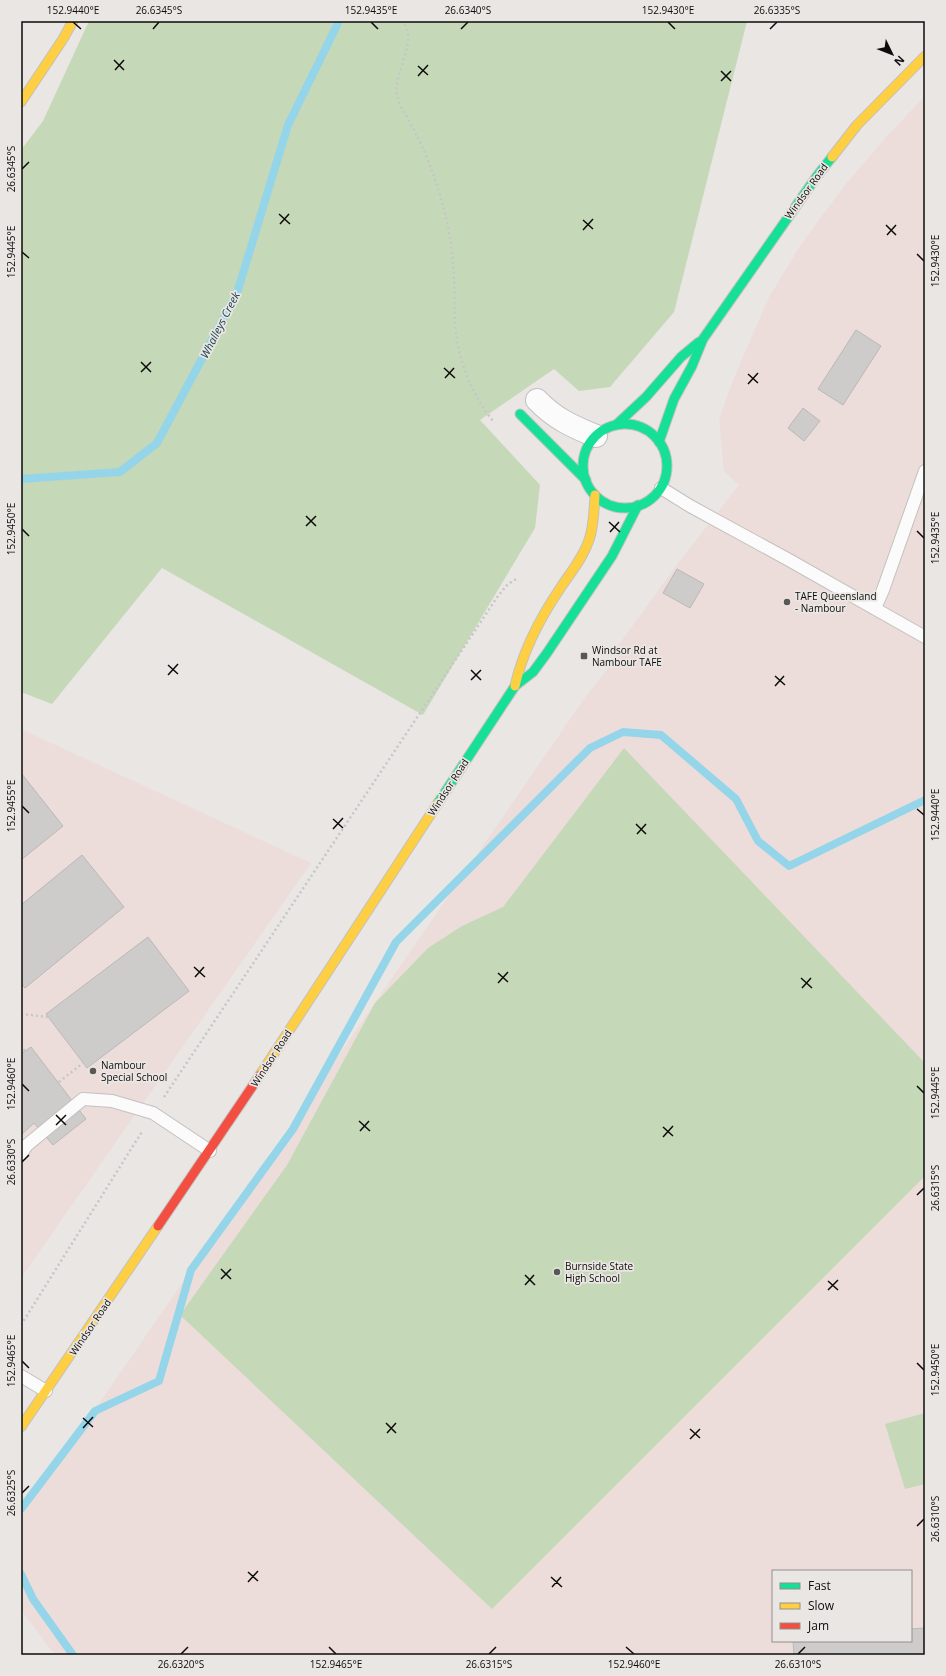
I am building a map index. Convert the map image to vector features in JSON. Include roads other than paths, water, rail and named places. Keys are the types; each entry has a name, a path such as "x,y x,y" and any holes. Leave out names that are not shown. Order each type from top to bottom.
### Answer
{"street":[{"path":"21,102 63,39 73,21"},
{"name":"Windsor Road","path":"659,442 674,399 692,366 703,339 770,242 857,125 925,56"},
{"name":"Windsor Road","path":"616,425 646,397 681,357 703,339"},
{"path":"537,400 555,417 577,429 596,436"},
{"path":"520,414 586,480 595,495 604,502 615,507 627,508 638,506 651,498 661,488 666,477 667,465 665,453 659,442 651,433 641,427 628,424 616,425 605,429 596,436 589,445 584,457 583,469 586,480"},
{"name":"Windsor Road","path":"515,686 518,667 526,648 550,603 587,546 591,536 594,519 595,495"},
{"name":"Windsor Road","path":"21,1427 210,1151 515,686 534,672 612,556 638,506"}],"lane":[{"path":"520,414 537,400"},
{"path":"875,608 883,590 925,471"},
{"path":"661,488 690,506 925,637"},
{"path":"21,1154 27,1145 83,1099 112,1101 153,1113 210,1151"},
{"path":"21,1376 46,1391"}],"waterway":[{"name":"Whalleys Creek","path":"21,479 120,472 157,443 237,293 288,125 339,21"},
{"path":"21,1509 95,1411 159,1381 191,1270 293,1129 396,942 590,748 623,732 661,735 736,799 758,841 789,866 925,800"},
{"path":"21,1574 33,1599 73,1655"}],"place":[{"name":"TAFE Queensland - Nambour","path":"787,602"},
{"name":"Windsor Rd at Nambour TAFE","path":"584,656"},
{"name":"Nambour Special School","path":"93,1071"},
{"name":"Burnside State High School","path":"557,1272"}]}
